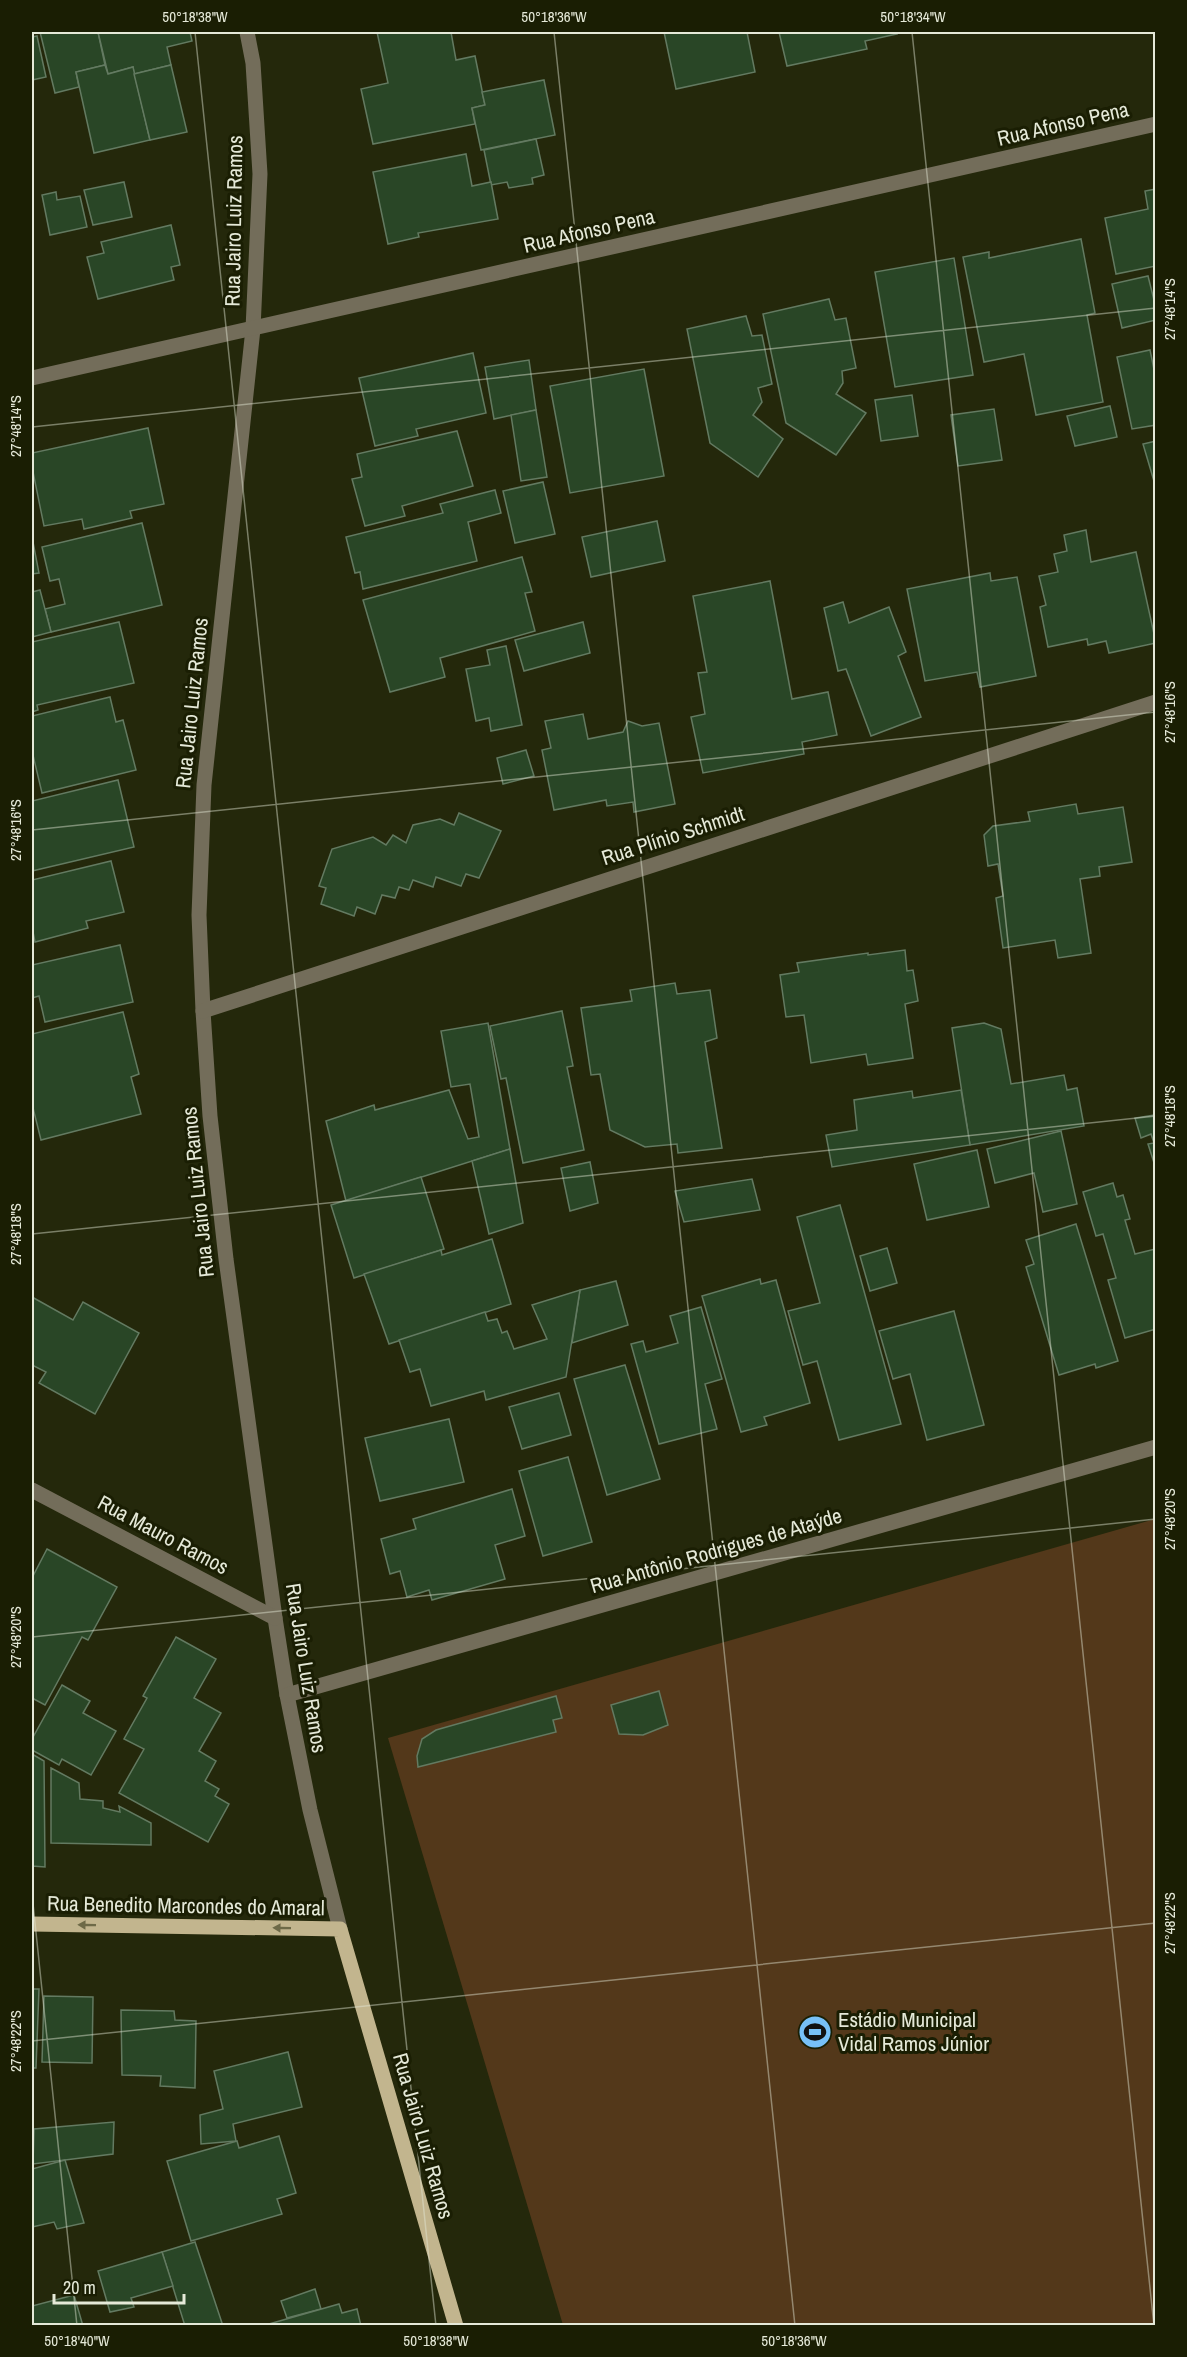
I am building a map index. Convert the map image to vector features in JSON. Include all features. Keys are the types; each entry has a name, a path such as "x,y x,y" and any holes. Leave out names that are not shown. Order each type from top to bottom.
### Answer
{"main road":[{"name":"Rua Benedito Marcondes do Amaral","path":"32,1924 340,1929"},
{"name":"Rua Jairo Luiz Ramos","path":"340,1929 456,2325"}],"street":[{"name":"Rua Jairo Luiz Ramos","path":"247,32 252,63 260,174 253,328 204,785 199,915 203,1011 210,1116 226,1259 275,1618 309,1810 340,1929"},
{"name":"Rua Afonso Pena","path":"32,378 1155,124"},
{"name":"Rua Plínio Schmidt","path":"203,1011 1155,702"},
{"name":"Rua Antônio Rodrigues de Ataýde","path":"287,1695 1155,1447"},
{"name":"Rua Mauro Ramos","path":"32,1490 275,1618"}],"shaded area":[{"name":"Estádio Municipal Vidal Ramos Júnior","path":"1155,1519 1155,2325 563,2325 388,1738"}],"building":[{"path":"40,32 98,32 105,65 76,72 79,87 55,93"},
{"path":"98,32 190,32 192,41 167,47 171,65 134,74 133,67 108,74"},
{"path":"377,32 451,32 456,60 475,56 485,105 472,108 475,124 373,144 361,89 388,83"},
{"path":"664,32 747,32 755,72 676,89"},
{"path":"779,32 896,32 897,34 865,41 867,49 787,66"},
{"path":"37,36 46,77 32,80 32,37"},
{"path":"105,65 108,74 133,67 150,140 94,153 76,72"},
{"path":"171,65 187,132 150,140 134,74"},
{"path":"544,80 555,135 481,150 472,108 485,105 482,92"},
{"path":"536,139 544,175 532,178 533,184 509,188 507,182 491,185 484,150"},
{"path":"466,154 472,186 491,182 498,219 418,233 419,237 388,244 373,172"},
{"path":"124,182 132,217 93,225 84,190"},
{"path":"1156,189 1156,266 1116,274 1105,218 1148,209 1145,191"},
{"path":"56,192 57,200 80,196 87,227 50,235 42,195"},
{"path":"171,225 180,265 171,267 174,280 98,299 87,257 104,253 101,242"},
{"path":"1081,239 1095,313 1087,315 1103,402 1036,415 1024,354 984,362 963,257 989,252 989,258"},
{"path":"954,258 973,375 895,387 875,272"},
{"path":"1148,276 1156,308 1156,320 1122,328 1112,284"},
{"path":"829,299 835,320 846,318 856,368 842,371 843,383 836,394 866,413 836,455 786,423 763,314"},
{"path":"746,316 752,336 762,335 772,384 758,388 762,402 753,415 783,439 758,477 710,443 687,329"},
{"path":"1150,350 1156,379 1156,425 1132,429 1117,357"},
{"path":"473,353 486,413 416,429 418,436 375,446 359,378"},
{"path":"529,360 536,410 494,419 485,367"},
{"path":"644,369 664,476 570,493 550,386"},
{"path":"912,395 918,436 881,441 875,400"},
{"path":"1110,406 1117,437 1075,446 1067,416"},
{"path":"994,409 1002,460 958,466 951,415"},
{"path":"536,410 547,477 521,481 511,415"},
{"path":"148,428 164,504 130,511 132,518 84,529 82,519 44,526 32,467 32,453"},
{"path":"457,431 473,486 402,506 405,516 365,526 352,479 362,477 357,454"},
{"path":"1156,441 1156,488 1143,444"},
{"path":"543,482 555,534 515,543 503,491"},
{"path":"495,490 501,513 468,522 477,561 363,589 360,572 355,573 346,537 443,513 440,504"},
{"path":"657,521 665,561 591,577 582,537"},
{"path":"142,523 162,605 51,632 45,609 65,604 59,579 50,581 42,547"},
{"path":"1086,530 1091,562 1136,552 1156,643 1109,653 1106,641 1088,645 1087,639 1048,647 1040,607 1046,605 1039,576 1058,572 1054,554 1067,551 1064,535"},
{"path":"32,537 39,573 32,574"},
{"path":"522,557 532,592 525,593 535,631 440,658 445,677 390,692 363,600"},
{"path":"990,573 991,581 1017,577 1036,676 980,687 977,672 925,681 907,589"},
{"path":"770,581 792,699 828,692 837,735 802,742 804,754 703,773 691,717 705,714 698,673 707,672 693,596"},
{"path":"40,590 51,632 32,637 32,592"},
{"path":"843,602 849,623 889,607 906,652 898,656 921,717 871,736 846,669 838,671 824,608"},
{"path":"119,622 134,683 37,705 38,710 32,712 32,642"},
{"path":"583,622 590,653 524,671 515,640"},
{"path":"506,646 522,725 491,731 489,718 476,721 466,669 490,665 487,650"},
{"path":"110,697 116,722 123,720 136,770 42,793 32,751 32,716"},
{"path":"583,714 588,739 623,732 628,721 642,726 659,723 675,804 634,812 633,802 607,806 606,800 554,810 542,750 551,748 545,721"},
{"path":"526,750 534,776 503,784 497,758"},
{"path":"118,780 134,847 32,871 32,801"},
{"path":"1076,804 1078,814 1123,807 1132,862 1099,867 1100,876 1080,879 1091,953 1058,958 1055,940 1003,948 996,898 1003,896 998,864 988,866 984,835 993,826 1030,821 1028,812"},
{"path":"459,813 501,831 479,878 466,874 461,886 436,877 433,887 413,880 409,890 399,887 395,898 382,895 375,914 357,907 354,916 321,904 326,888 319,886 332,849 373,837 386,845 393,835 406,843 413,825 440,819 454,825"},
{"path":"111,861 124,912 86,921 88,928 35,942 32,927 32,880"},
{"path":"120,945 133,1002 45,1022 39,996 32,998 32,965"},
{"path":"905,950 907,971 913,970 918,1001 905,1004 913,1058 868,1065 866,1054 811,1063 804,1015 786,1017 780,975 799,972 797,963"},
{"path":"675,983 677,994 710,990 717,1038 705,1042 722,1148 678,1153 677,1144 645,1147 610,1130 600,1074 591,1075 581,1008 632,1001 630,990"},
{"path":"562,1011 573,1066 567,1067 584,1150 523,1163 506,1078 501,1079 490,1026"},
{"path":"123,1012 139,1074 131,1077 141,1114 41,1140 32,1104 32,1034"},
{"path":"488,1023 510,1149 346,1201 326,1121 374,1105 375,1110 449,1090 468,1139 479,1137 470,1084 451,1087 441,1031"},
{"path":"984,1023 1001,1029 1011,1084 1064,1075 1067,1090 1077,1088 1084,1126 970,1145 952,1028"},
{"path":"961,1090 970,1145 832,1167 826,1135 857,1130 854,1100 912,1091 913,1098"},
{"path":"1154,1115 1156,1169 1148,1144 1154,1143 1151,1134 1141,1138 1135,1118"},
{"path":"1061,1131 1077,1204 1043,1212 1034,1173 995,1183 987,1149"},
{"path":"510,1149 523,1223 489,1234 472,1161"},
{"path":"977,1150 989,1207 927,1220 914,1164"},
{"path":"590,1162 598,1203 570,1211 561,1168"},
{"path":"421,1177 444,1249 354,1278 331,1205"},
{"path":"752,1179 760,1210 684,1222 675,1191"},
{"path":"1113,1183 1117,1197 1123,1195 1130,1219 1125,1220 1135,1254 1156,1250 1156,1329 1125,1338 1108,1280 1116,1278 1103,1234 1096,1236 1083,1192"},
{"path":"840,1205 901,1424 839,1440 817,1361 803,1365 788,1311 820,1303 797,1217"},
{"path":"1076,1224 1118,1361 1096,1368 1095,1364 1059,1375 1026,1267 1034,1264 1026,1240"},
{"path":"492,1239 511,1304 389,1344 364,1274 441,1250 442,1255"},
{"path":"887,1248 897,1283 870,1291 860,1256"},
{"path":"760,1279 761,1284 776,1280 810,1403 764,1417 767,1425 741,1432 702,1296"},
{"path":"616,1281 628,1325 572,1343 580,1290"},
{"path":"580,1290 566,1377 486,1400 484,1391 431,1406 420,1369 410,1372 399,1340 485,1312 488,1321 497,1319 502,1333 507,1331 514,1349 547,1339 532,1305"},
{"path":"32,1297 73,1320 83,1302 139,1333 95,1414 39,1383 46,1372 32,1365"},
{"path":"701,1307 722,1379 705,1384 717,1429 659,1444 631,1344 643,1341 646,1352 678,1343 670,1316"},
{"path":"954,1311 984,1425 927,1440 910,1374 893,1379 879,1331"},
{"path":"625,1365 660,1479 607,1495 574,1379"},
{"path":"559,1393 571,1435 522,1449 509,1407"},
{"path":"449,1419 464,1482 380,1501 365,1438"},
{"path":"568,1457 592,1542 543,1556 519,1471"},
{"path":"512,1489 525,1536 495,1545 505,1579 432,1600 429,1590 407,1597 400,1571 390,1574 381,1539 416,1529 413,1519"},
{"path":"47,1549 117,1587 88,1640 82,1637 45,1705 32,1698 32,1578"},
{"path":"176,1637 216,1659 194,1698 221,1713 199,1751 216,1761 205,1781 219,1789 215,1796 229,1804 208,1842 119,1793 144,1749 124,1739 147,1698 143,1696"},
{"path":"62,1685 90,1701 83,1713 116,1731 91,1775 62,1759 59,1765 32,1750 32,1739"},
{"path":"659,1691 668,1725 643,1735 619,1734 611,1705"},
{"path":"556,1696 562,1718 553,1720 556,1732 418,1767 417,1756 422,1739 436,1730"},
{"path":"32,1754 44,1761 45,1867 32,1866"},
{"path":"51,1768 79,1783 80,1799 103,1801 103,1808 120,1812 119,1806 151,1823 151,1845 51,1843"},
{"path":"32,1989 39,1989 36,2068 32,2068"},
{"path":"44,1996 93,1997 92,2063 42,2062"},
{"path":"121,2010 174,2011 175,2020 196,2021 195,2088 160,2086 161,2076 122,2075"},
{"path":"288,2052 302,2107 233,2124 236,2141 201,2144 200,2115 223,2109 214,2071"},
{"path":"114,2122 113,2154 33,2164 34,2129"},
{"path":"279,2136 296,2193 277,2199 282,2214 191,2241 167,2161 237,2141 239,2148"},
{"path":"65,2160 84,2223 57,2229 54,2222 32,2227 32,2169"},
{"path":"195,2242 223,2326 185,2326 162,2252"},
{"path":"162,2252 173,2286 131,2298 134,2307 110,2312 98,2271"},
{"path":"315,2289 321,2309 287,2318 281,2301"},
{"path":"74,2295 83,2326 32,2326 32,2306"},
{"path":"339,2304 342,2313 357,2309 361,2326 262,2326"}],"place":[{"name":"Estádio Municipal Vidal Ramos Júnior","path":"815,2032"}]}
